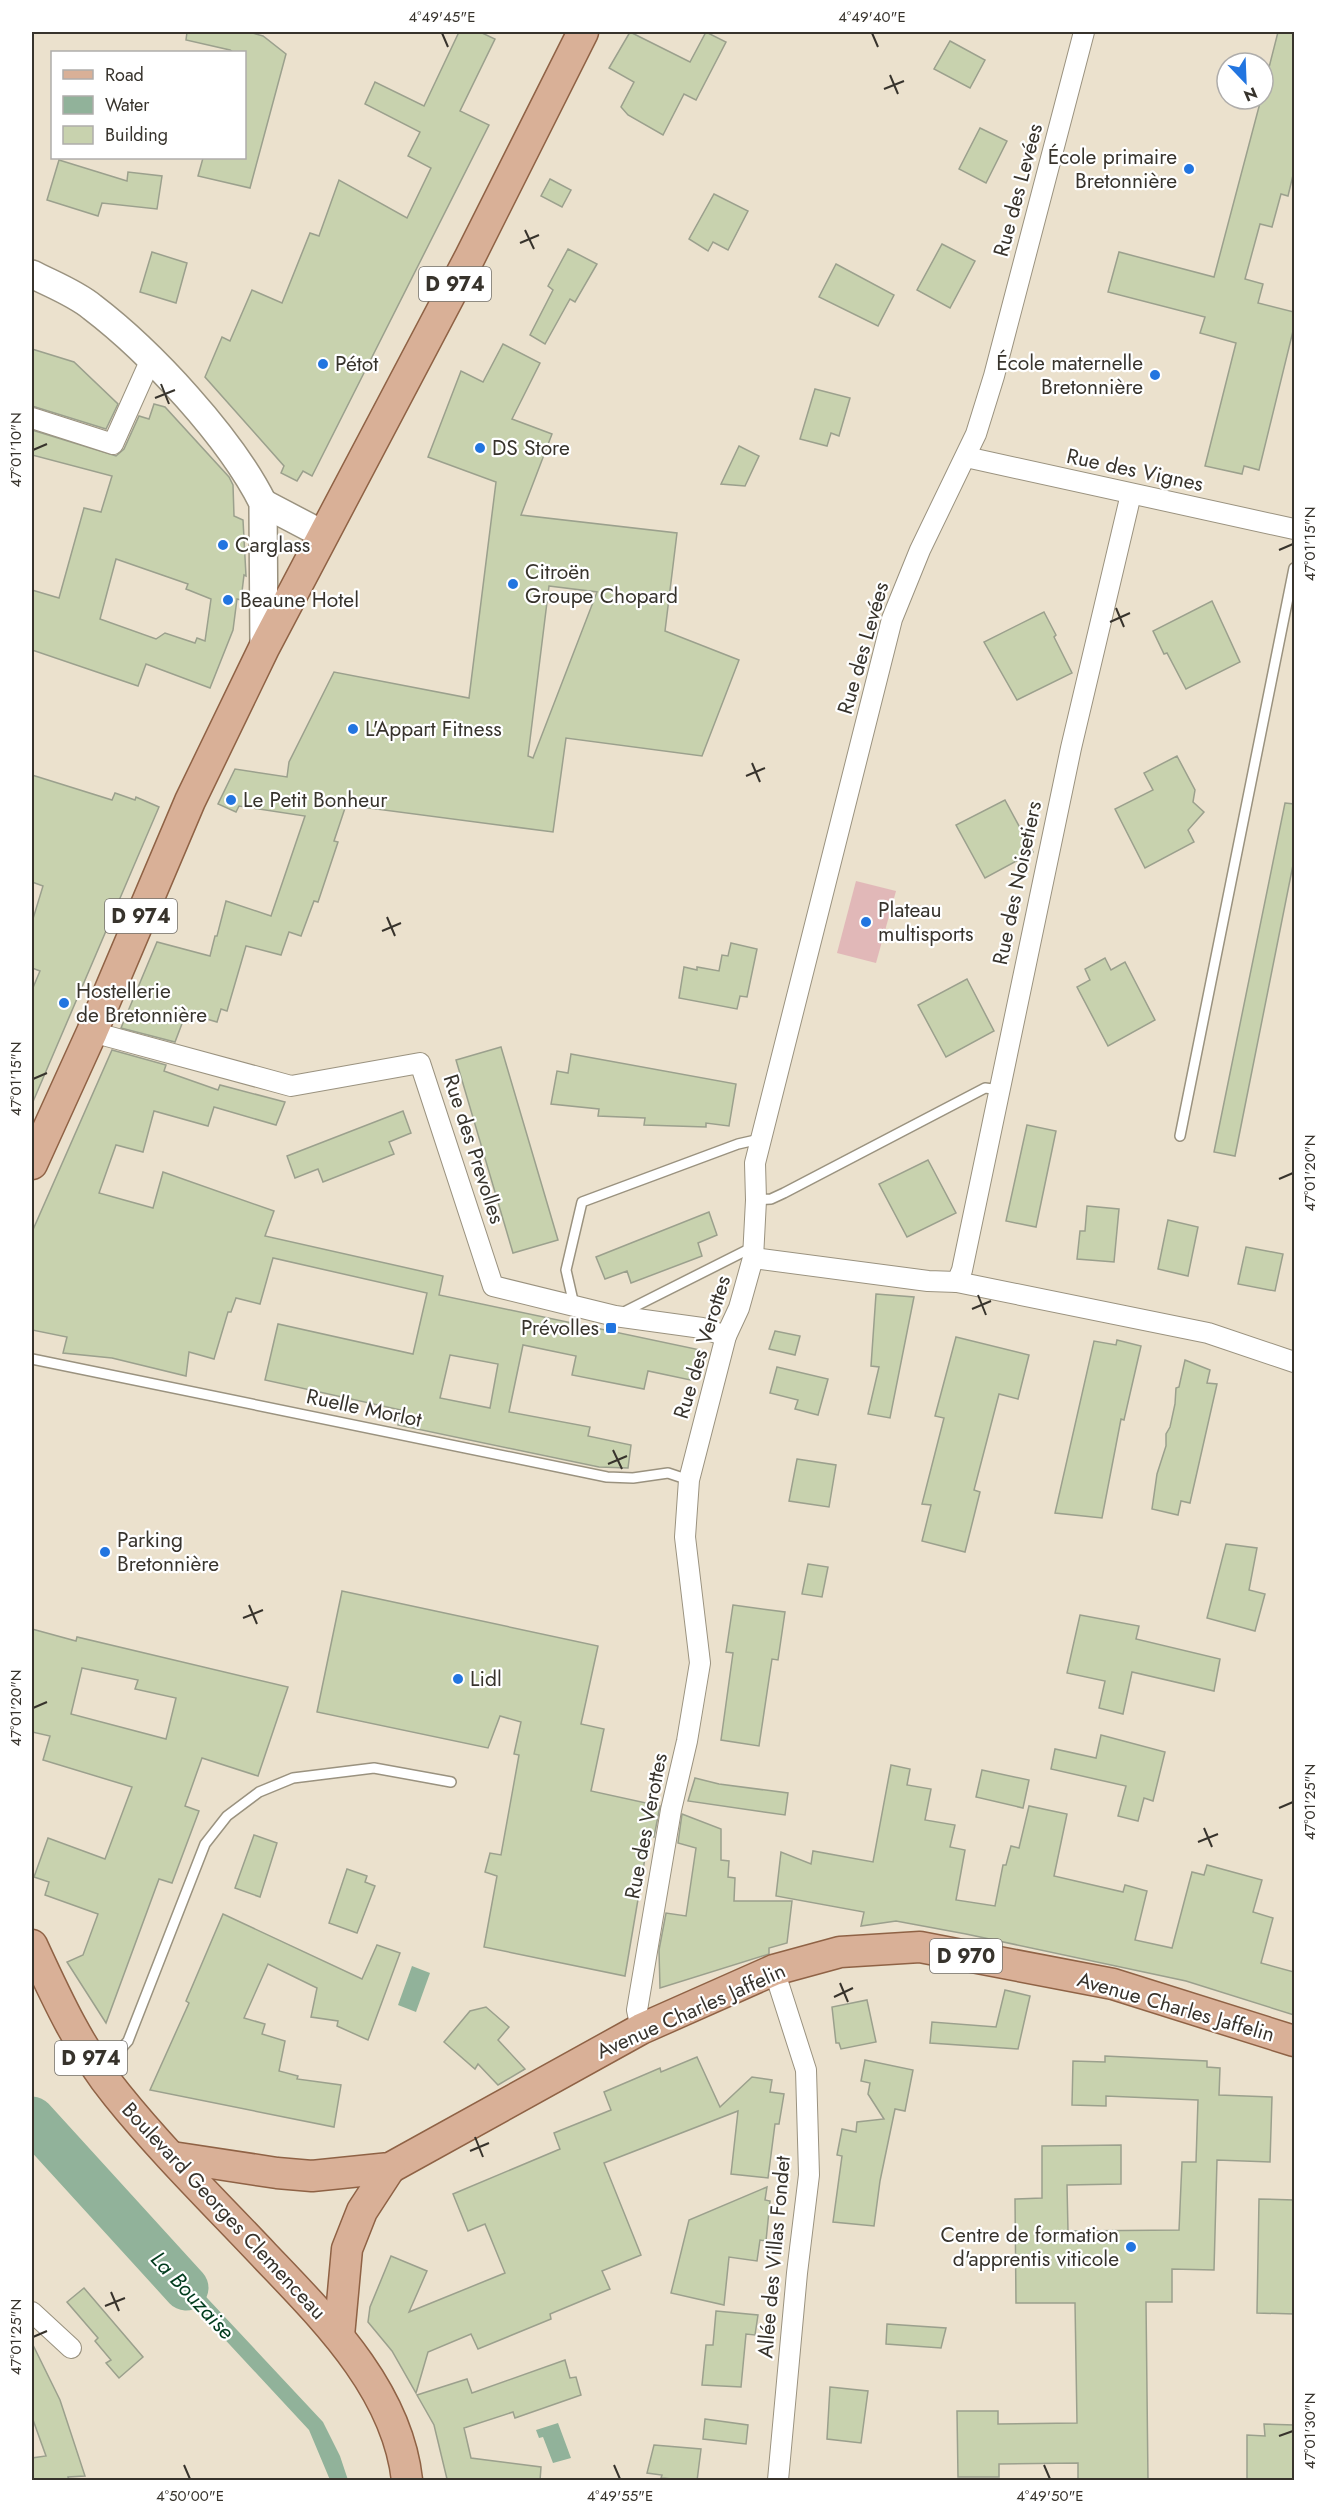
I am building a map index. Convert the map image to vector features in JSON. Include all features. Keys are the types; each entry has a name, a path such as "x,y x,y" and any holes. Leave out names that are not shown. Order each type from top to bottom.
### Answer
{"main road":[{"name":"D 974","path":"32,1164 92,1032 190,801 264,648 370,442 470,257 583,32"},
{"path":"32,274 91,306 151,359 219,435 238,461 263,503 264,648"},
{"path":"263,503 324,535"},
{"name":"Boulevard Georges Clemenceau","path":"32,1946 69,2023 117,2095 339,2336 364,2372 387,2414 399,2446 407,2481"},
{"name":"Avenue Charles Jaffelin","path":"390,2168 641,2030 774,1970 840,1952 920,1947 1113,1984 1294,2042"},
{"path":"172,2157 312,2176 390,2168"},
{"path":"339,2336 347,2249 362,2211 390,2168"}],"street":[{"name":"Rue des Levées","path":"754,1252 755,1162 760,1139 892,619 920,550 976,434 994,376 1084,32"},
{"path":"32,418 113,444 151,359"},
{"name":"Rue des Vignes","path":"966,457 1294,529"},
{"name":"Rue des Noisetiers","path":"957,1282 962,1270 1066,768 1131,494"},
{"name":"Rue des Prevolles","path":"92,1032 291,1086 420,1063 493,1286 615,1316 702,1328 726,1336"},
{"name":"Rue des Verottes","path":"641,2030 637,2010 671,1810 687,1741 700,1663 685,1537 689,1480 726,1336 739,1308 754,1252 928,1281 957,1282 1208,1333 1294,1362"},
{"name":"Allée des Villas Fondet","path":"774,1970 806,2070 809,2175 796,2273 778,2481"},
{"path":"32,2312 71,2348"}],"lane":[{"path":"1180,1136 1294,568"},
{"path":"756,1200 771,1199 784,1193 985,1088 1000,1090"},
{"path":"574,1306 566,1270 582,1202 738,1144 760,1139"},
{"path":"615,1316 754,1252"},
{"name":"Ruelle Morlot","path":"32,1359 607,1477 633,1478 668,1473 689,1480"},
{"path":"100,2072 128,2041 205,1844 227,1816 259,1792 293,1778 374,1768 451,1782"}],"shaded area":[{"name":"Plateau multisports","path":"856,881 896,891 876,963 837,953"}],"water":[{"path":"412,1966 430,1973 416,2012 398,2005"},
{"path":"32,2107 140,2227 129,2237 32,2130"},
{"path":"151,2238 323,2422 340,2456 348,2480 330,2480 309,2430 140,2248"},
{"path":"558,2423 571,2458 553,2463 543,2437 539,2438 536,2430"}],"building":[{"path":"187,32 249,32 263,36 286,54 250,188 198,176 203,159 246,159 246,51 232,51 186,40"},
{"path":"459,32 480,32 495,39 460,111 489,125 312,476 303,471 297,481 281,473 284,466 205,377 222,337 230,341 252,290 282,303 310,233 319,236 339,180 407,218 431,168 408,156 420,132 365,104 375,82 424,106"},
{"path":"630,32 690,62 706,32 726,42 696,100 684,94 663,135 628,115 621,107 634,82 609,68"},
{"path":"1278,32 1294,32 1294,171 1288,196 1281,194 1272,227 1260,224 1245,279 1263,284 1258,303 1294,312 1294,327 1259,470 1244,466 1242,474 1205,466 1236,343 1200,333 1205,317 1108,292 1119,252 1214,277 1258,111 1275,111 1275,51 1273,51"},
{"path":"950,41 985,60 970,88 934,69"},
{"path":"980,128 1007,141 986,183 959,169"},
{"path":"59,160 127,181 128,172 162,176 157,209 102,203 98,216 47,200"},
{"path":"550,179 571,190 562,207 541,196"},
{"path":"714,194 748,211 728,250 713,242 708,251 689,239"},
{"path":"942,244 975,261 950,308 917,290"},
{"path":"568,249 597,264 575,302 570,299 545,344 530,335 553,290 548,286"},
{"path":"152,252 187,263 176,303 140,292"},
{"path":"836,264 894,295 878,326 819,297"},
{"path":"503,344 540,363 512,419 552,434 521,515 677,533 665,631 739,660 702,756 566,738 553,832 346,805 334,841 338,842 318,902 314,901 301,936 289,932 281,955 246,946 227,1011 221,1009 217,1022 186,1013 175,1042 121,1028 157,942 210,956 226,901 271,916 305,816 239,806 236,812 218,804 235,769 287,777 289,762 334,672 469,698 496,482 428,457 461,371 483,382","holes":["549,586 597,592 533,758 528,756"]},
{"path":"32,349 74,362 118,404 106,429 32,406"},
{"path":"815,389 850,398 839,436 831,433 827,446 800,439"},
{"path":"154,404 165,407 229,477 233,485 234,516 243,520 246,576 244,575 241,600 237,599 233,630 210,688 146,664 138,686 32,650 32,590 59,598 84,508 101,512 112,476 32,455 32,430 116,456 124,449 139,416 149,419","holes":["116,559 188,584 186,589 211,599 205,641 197,638 195,643 165,633 156,639 100,619"]},
{"path":"739,446 759,456 745,486 721,484"},
{"path":"1212,601 1240,662 1186,689 1167,653 1164,654 1153,631"},
{"path":"1044,612 1072,673 1017,700 984,642"},
{"path":"1177,756 1195,790 1193,802 1204,812 1188,830 1194,842 1145,868 1115,809 1153,790 1144,773"},
{"path":"32,775 112,800 115,793 135,800 136,797 159,807 32,1104 32,990 40,971 32,968 32,922 43,886 32,882"},
{"path":"1005,800 1033,852 985,878 956,825"},
{"path":"1285,803 1294,804 1294,860 1235,1156 1214,1152"},
{"path":"731,943 757,949 747,997 740,996 737,1009 679,998 684,967 719,971 722,955 728,956"},
{"path":"1105,958 1111,970 1125,962 1155,1020 1108,1046 1077,987 1090,980 1085,969"},
{"path":"967,979 994,1031 946,1057 918,1005"},
{"path":"501,1047 558,1240 513,1253 456,1060"},
{"path":"112,1050 166,1065 164,1071 218,1090 220,1085 285,1102 276,1125 214,1107 208,1126 154,1111 143,1152 116,1145 99,1193 153,1208 163,1172 274,1211 265,1236 443,1276 439,1295 705,1351 695,1381 648,1371 644,1389 572,1375 576,1356 523,1345 509,1412 590,1427 588,1436 631,1445 628,1468 599,1467 398,1425 401,1410 265,1380 278,1324 413,1354 427,1293 273,1258 260,1304 236,1298 231,1312 228,1312 214,1359 189,1352 186,1376 112,1358 63,1353 67,1337 32,1330 32,1232","holes":["450,1355 498,1364 490,1408 440,1398"]},
{"path":"571,1054 736,1084 729,1126 706,1123 706,1127 644,1125 645,1118 598,1116 599,1109 551,1104 557,1071 568,1073"},
{"path":"403,1111 411,1133 389,1142 394,1154 323,1182 318,1169 295,1178 287,1156"},
{"path":"1027,1125 1056,1131 1036,1227 1006,1221"},
{"path":"928,1160 956,1213 907,1237 879,1184"},
{"path":"1087,1206 1119,1209 1114,1262 1077,1259 1080,1231 1085,1231"},
{"path":"709,1212 717,1235 698,1243 702,1256 631,1283 627,1271 605,1279 596,1257"},
{"path":"1168,1220 1198,1227 1188,1276 1158,1269"},
{"path":"1246,1247 1283,1254 1275,1291 1238,1284"},
{"path":"876,1294 914,1297 890,1418 868,1414 879,1367 871,1366"},
{"path":"775,1331 800,1336 795,1355 769,1349"},
{"path":"956,1337 1029,1355 1018,1399 999,1394 974,1490 980,1492 965,1552 922,1541 931,1505 922,1504 944,1418 935,1416"},
{"path":"1117,1340 1141,1346 1124,1420 1121,1419 1102,1518 1055,1513 1094,1341 1116,1345"},
{"path":"1185,1360 1210,1370 1207,1383 1217,1384 1190,1503 1181,1501 1178,1515 1152,1509 1157,1474 1175,1404 1176,1388 1179,1387"},
{"path":"777,1367 828,1379 818,1415 795,1409 798,1400 770,1393"},
{"path":"797,1459 836,1465 829,1507 789,1501"},
{"path":"1226,1544 1257,1548 1249,1590 1265,1594 1255,1631 1207,1618"},
{"path":"808,1564 828,1567 822,1597 802,1594"},
{"path":"342,1591 598,1646 581,1724 604,1729 591,1791 660,1806 654,1837 651,1836 647,1858 645,1858 625,1976 484,1947 497,1876 485,1872 490,1853 501,1855 519,1755 514,1754 521,1722 500,1716 488,1748 317,1712"},
{"path":"733,1605 785,1612 778,1660 772,1659 759,1746 721,1740 733,1653 726,1652"},
{"path":"1080,1615 1139,1626 1136,1639 1220,1659 1214,1691 1132,1672 1123,1714 1099,1708 1105,1681 1067,1673"},
{"path":"32,1629 76,1641 77,1637 288,1687 258,1776 202,1758 185,1806 199,1811 172,1883 159,1879 106,2023 67,1962 83,1955 98,1914 45,1895 49,1882 34,1877 48,1838 105,1859 132,1787 43,1760 50,1736 32,1732","holes":["82,1668 138,1680 135,1689 176,1698 166,1739 71,1714"]},
{"path":"1101,1735 1165,1752 1153,1801 1144,1798 1138,1821 1118,1816 1126,1786 1051,1769 1055,1749 1096,1758"},
{"path":"891,1765 910,1769 907,1785 931,1789 925,1820 955,1825 950,1847 965,1850 956,1900 995,1906 1003,1865 1006,1865 1011,1846 1019,1848 1029,1806 1067,1814 1054,1876 1123,1892 1125,1885 1147,1891 1135,1940 1172,1948 1192,1872 1204,1875 1207,1865 1262,1880 1253,1912 1273,1918 1261,1963 1294,1972 1294,2015 1186,1981 966,1934 896,1921 861,1926 864,1912 776,1896 781,1852 811,1864 813,1851 873,1862"},
{"path":"982,1770 1029,1780 1023,1808 976,1797"},
{"path":"695,1778 719,1784 788,1793 785,1815 688,1801"},
{"path":"682,1814 721,1829 721,1860 729,1861 728,1877 735,1878 734,1901 792,1901 787,1943 769,1948 769,1954 660,1988 659,1950 666,1913 686,1916 696,1848 678,1843"},
{"path":"254,1835 277,1843 260,1897 235,1888"},
{"path":"347,1869 367,1876 365,1882 375,1886 357,1933 329,1923"},
{"path":"223,1914 362,1979 377,1945 400,1953 368,2040 337,2026 338,2021 311,2017 317,1988 268,1964 244,2018 265,2024 262,2034 285,2041 279,2071 298,2076 297,2079 341,2085 334,2127 150,2090 189,2003 186,2001"},
{"path":"1005,1990 1030,1996 1018,2049 930,2043 932,2022 996,2027"},
{"path":"867,2000 876,2042 841,2049 839,2043 836,2043 832,2007"},
{"path":"486,2007 509,2027 498,2040 525,2069 498,2085 478,2064 475,2069 444,2042 470,2011"},
{"path":"1105,2056 1207,2061 1207,2067 1220,2068 1219,2095 1272,2097 1270,2162 1217,2160 1214,2270 1172,2269 1172,2302 1146,2302 1148,2481 1078,2481 1078,2463 999,2464 999,2477 958,2477 957,2411 998,2411 998,2424 1077,2423 1075,2303 1016,2303 1015,2199 1042,2198 1042,2146 1121,2145 1121,2184 1067,2185 1068,2231 1179,2230 1182,2162 1196,2162 1198,2100 1106,2096 1106,2106 1072,2105 1073,2061 1105,2062"},
{"path":"697,2057 720,2107 752,2077 772,2080 770,2092 784,2094 779,2124 775,2124 768,2178 731,2174 738,2111 604,2163 641,2255 602,2271 610,2289 550,2314 551,2319 478,2349 471,2334 428,2352 416,2393 392,2351 368,2322 370,2307 391,2256 427,2271 409,2312 505,2273 485,2224 468,2231 453,2194 560,2149 554,2133 611,2110 604,2092 660,2068 661,2072"},
{"path":"865,2060 913,2070 905,2111 895,2109 880,2181 874,2226 833,2222 842,2156 837,2155 842,2129 856,2132 857,2122 884,2119 868,2094 870,2083 861,2081"},
{"path":"767,2187 765,2200 770,2201 766,2241 760,2240 757,2261 729,2257 724,2305 671,2293 689,2220"},
{"path":"1259,2199 1294,2200 1294,2314 1257,2313"},
{"path":"84,2288 143,2357 119,2378 106,2363 111,2360 95,2341 98,2338 67,2302"},
{"path":"716,2311 758,2315 755,2335 746,2334 741,2387 702,2385 706,2345 713,2345"},
{"path":"887,2324 946,2328 941,2348 886,2344"},
{"path":"32,2343 60,2400 85,2476 68,2477 69,2481 32,2481 32,2458 46,2456 32,2417"},
{"path":"565,2360 570,2378 576,2377 581,2395 515,2418 513,2412 464,2428 471,2458 541,2467 540,2481 447,2479 434,2425 417,2395 467,2379 472,2393"},
{"path":"830,2387 868,2391 861,2443 827,2439"},
{"path":"705,2419 748,2425 746,2444 703,2439"},
{"path":"1264,2424 1294,2425 1294,2481 1247,2481 1247,2435 1265,2436"},
{"path":"654,2445 701,2449 697,2481 661,2478 662,2475 647,2473"}],"waterway":[{"name":"La Bouzaise","path":"32,2119 186,2288"}],"place":[{"name":"École primaire Bretonnière","path":"1189,169"},
{"name":"Pétot","path":"323,364"},
{"name":"École maternelle Bretonnière","path":"1155,375"},
{"name":"DS Store","path":"480,448"},
{"name":"Carglass","path":"223,545"},
{"name":"Citroën Groupe Chopard","path":"513,584"},
{"name":"Beaune Hotel","path":"228,600"},
{"name":"L'Appart Fitness","path":"353,729"},
{"name":"Le Petit Bonheur","path":"231,800"},
{"name":"Plateau multisports","path":"866,922"},
{"name":"Hostellerie de Bretonnière","path":"64,1003"},
{"name":"Prévolles","path":"611,1328"},
{"name":"Parking Bretonnière","path":"105,1552"},
{"name":"Lidl","path":"458,1679"},
{"name":"Centre de formation d'apprentis viticole","path":"1131,2247"}]}
